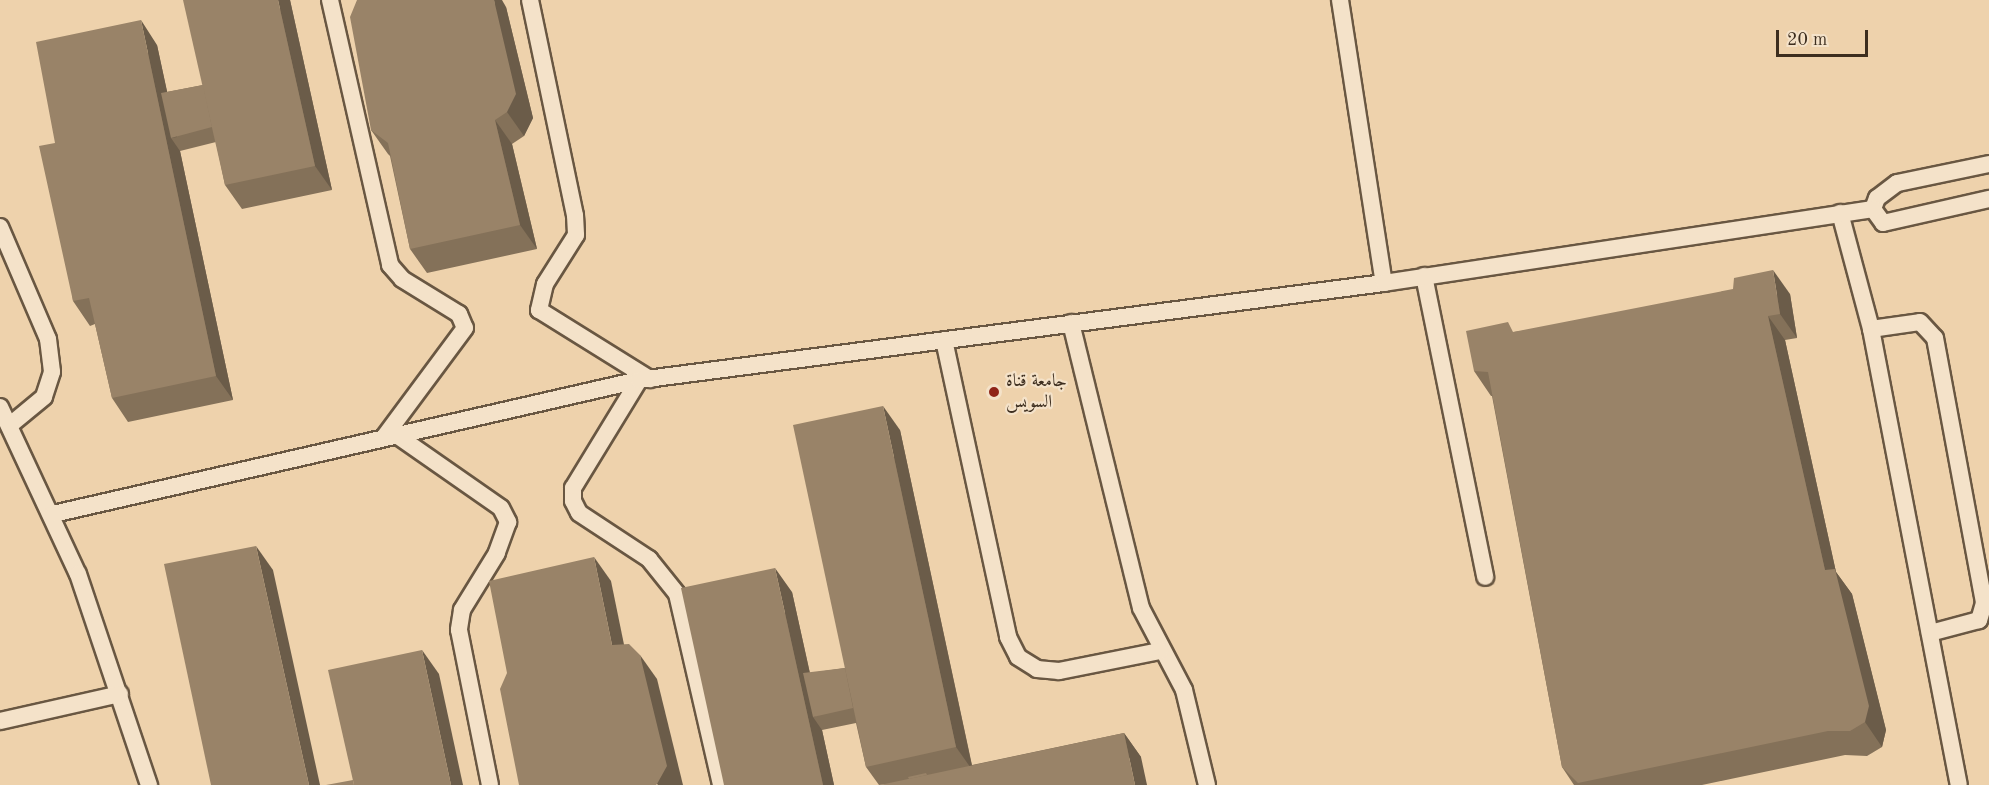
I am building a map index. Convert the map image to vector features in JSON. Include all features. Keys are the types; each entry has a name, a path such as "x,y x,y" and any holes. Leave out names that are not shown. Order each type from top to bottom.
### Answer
{"lane":[{"path":"330,0 390,265 402,279 459,314 465,328 390,435"},
{"path":"530,0 575,215 576,235 545,284 539,310 645,380"},
{"path":"1340,0 1384,283"},
{"path":"1873,209 1877,198 1897,183 1989,164"},
{"path":"1873,209 1883,223 1989,199"},
{"path":"52,514 390,435 645,380 1384,283 1873,209"},
{"path":"1840,213 1871,328 1959,785"},
{"path":"0,227 48,339 52,372 44,397 9,426"},
{"path":"1424,276 1485,577"},
{"path":"1871,328 1920,322 1935,338 1984,603 1979,620 1930,633"},
{"path":"1071,323 1141,608 1160,651 1184,690 1207,785"},
{"path":"944,340 1008,637 1018,657 1037,669 1059,671 1160,651"},
{"path":"645,380 573,488 573,501 579,513 649,559 677,594 721,785"},
{"path":"0,407 52,514 120,694 149,785"},
{"path":"390,435 501,508 508,522 497,553 462,610 459,630 490,785"},
{"path":"0,721 120,694"}],"building":[{"path":"183,0 278,0 315,166 225,185"},
{"path":"357,0 494,0 516,94 507,112 495,120 520,225 410,249 388,143 371,130 350,17"},
{"path":"141,20 216,376 112,398 89,298 73,301 39,146 55,143 36,42"},
{"path":"203,85 212,127 171,138 161,93"},
{"path":"1773,270 1780,314 1768,316 1825,570 1835,569 1869,706 1865,722 1850,731 1828,731 1578,783 1562,767 1488,372 1474,371 1466,331 1508,322 1513,332 1733,289 1734,278"},
{"path":"883,406 956,747 866,767 793,425"},
{"path":"256,546 309,785 211,785 164,564"},
{"path":"594,557 612,645 629,644 640,655 667,766 656,785 519,785 500,689 507,673 489,581"},
{"path":"775,568 823,785 724,785 681,588"},
{"path":"422,650 451,785 354,785 328,670"},
{"path":"845,668 853,708 813,717 803,673"},
{"path":"1124,733 1135,785 880,785"},
{"path":"926,773 927,775 909,779 908,777"},
{"path":"353,780 354,785 326,785"}],"place":[{"name":"جامعة قناة السويس","path":"994,392"}]}
